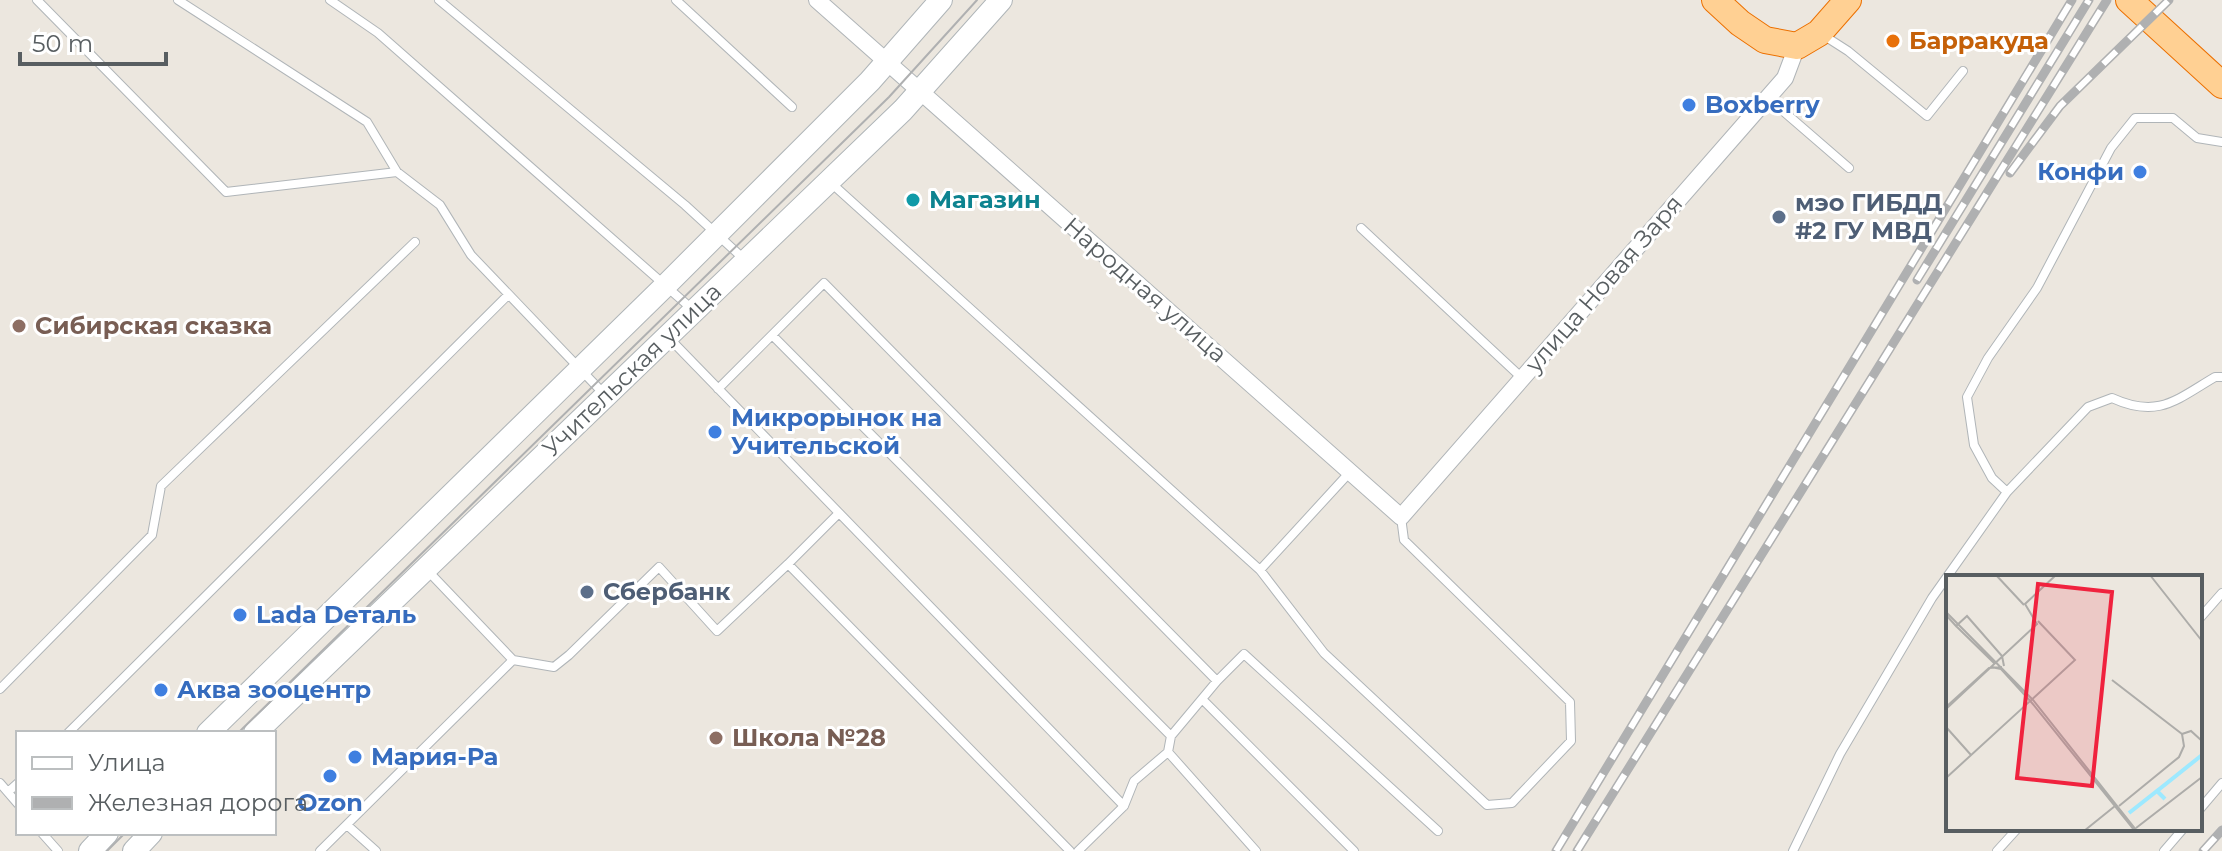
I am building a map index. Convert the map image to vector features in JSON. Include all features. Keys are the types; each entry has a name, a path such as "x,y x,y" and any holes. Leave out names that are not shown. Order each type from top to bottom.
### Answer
{"highway":[{"path":"1715,0 1765,40 1808,39 1848,0"},
{"path":"2139,3 2222,85"}],"main road":[{"name":"Учительская улица","path":"210,731 666,285 887,62 941,0"},
{"name":"Учительская улица","path":"257,731 829,181 920,91 1001,0"},
{"path":"90,851 105,835"},
{"path":"134,851 149,835"}],"street":[{"name":"Народная улица","path":"817,0 1401,517"},
{"name":"улица Новая Заря","path":"1401,517 1768,98 1785,78 1808,39"}],"lane":[{"path":"37,0 226,192 397,172"},
{"path":"178,0 367,122 397,172 440,205 471,255 605,396"},
{"path":"330,0 378,33 693,310"},
{"path":"439,0 745,260"},
{"path":"676,0 792,107"},
{"path":"1808,39 1848,51 1927,116 1963,71"},
{"path":"1768,98 1849,168"},
{"path":"2007,492 1992,478 1974,445 1967,397 1988,358 2037,288 2111,148 2135,118 2173,118 2197,138 2222,142"},
{"path":"829,181 1260,570 1324,653 1487,805 1512,803 1571,741 1570,702 1404,540 1401,517"},
{"path":"1361,228 1522,378"},
{"path":"0,689 152,535 161,486 415,242"},
{"path":"718,389 824,283 1217,681"},
{"path":"70,731 508,295"},
{"path":"772,335 1171,736"},
{"path":"667,336 1124,806"},
{"path":"1948,575 2007,492 2088,407 2112,398 2132,407 2158,408 2215,377 2222,377"},
{"path":"1260,570 1350,472"},
{"path":"426,568 513,660 554,667 659,567 717,631 839,513"},
{"path":"788,564 1070,851"},
{"path":"1793,851 1840,754 1946,578"},
{"path":"2202,616 2222,593"},
{"path":"1078,851 1124,806 1134,781 1168,752 1171,736 1244,654 1438,831"},
{"path":"320,851 513,660"},
{"path":"1202,699 1354,851"},
{"path":"1168,752 1256,851"},
{"path":"0,783 16,802"},
{"path":"2202,807 2222,783"},
{"path":"8,792 16,785"},
{"path":"347,825 376,851"},
{"path":"1997,851 2015,831"},
{"path":"2164,851 2181,831"},
{"path":"44,835 58,851"}],"tram line":[{"path":"240,731 889,97 977,0"},
{"path":"107,851 123,835"}],"railway":[{"path":"1556,851 2072,0"},
{"path":"1917,280 2089,0"},
{"path":"1577,851 2107,0"},
{"path":"2010,173 2060,106 2169,0"},
{"path":"2203,851 2222,830"}],"place":[{"name":"Барракуда","path":"1893,41"},
{"name":"Boxberry","path":"1689,105"},
{"name":"Конфи","path":"2140,172"},
{"name":"Магазин","path":"913,200"},
{"name":"мэо ГИБДД #2 ГУ МВД","path":"1779,217"},
{"name":"Сибирская сказка","path":"19,326"},
{"name":"Микрорынок на Учительской","path":"715,432"},
{"name":"Сбербанк","path":"587,592"},
{"name":"Lada Dеталь","path":"240,615"},
{"name":"Аква зооцентр","path":"161,690"},
{"name":"Школа №28","path":"716,738"},
{"name":"Мария-Ра","path":"355,757"},
{"name":"Ozon","path":"330,776"}]}
